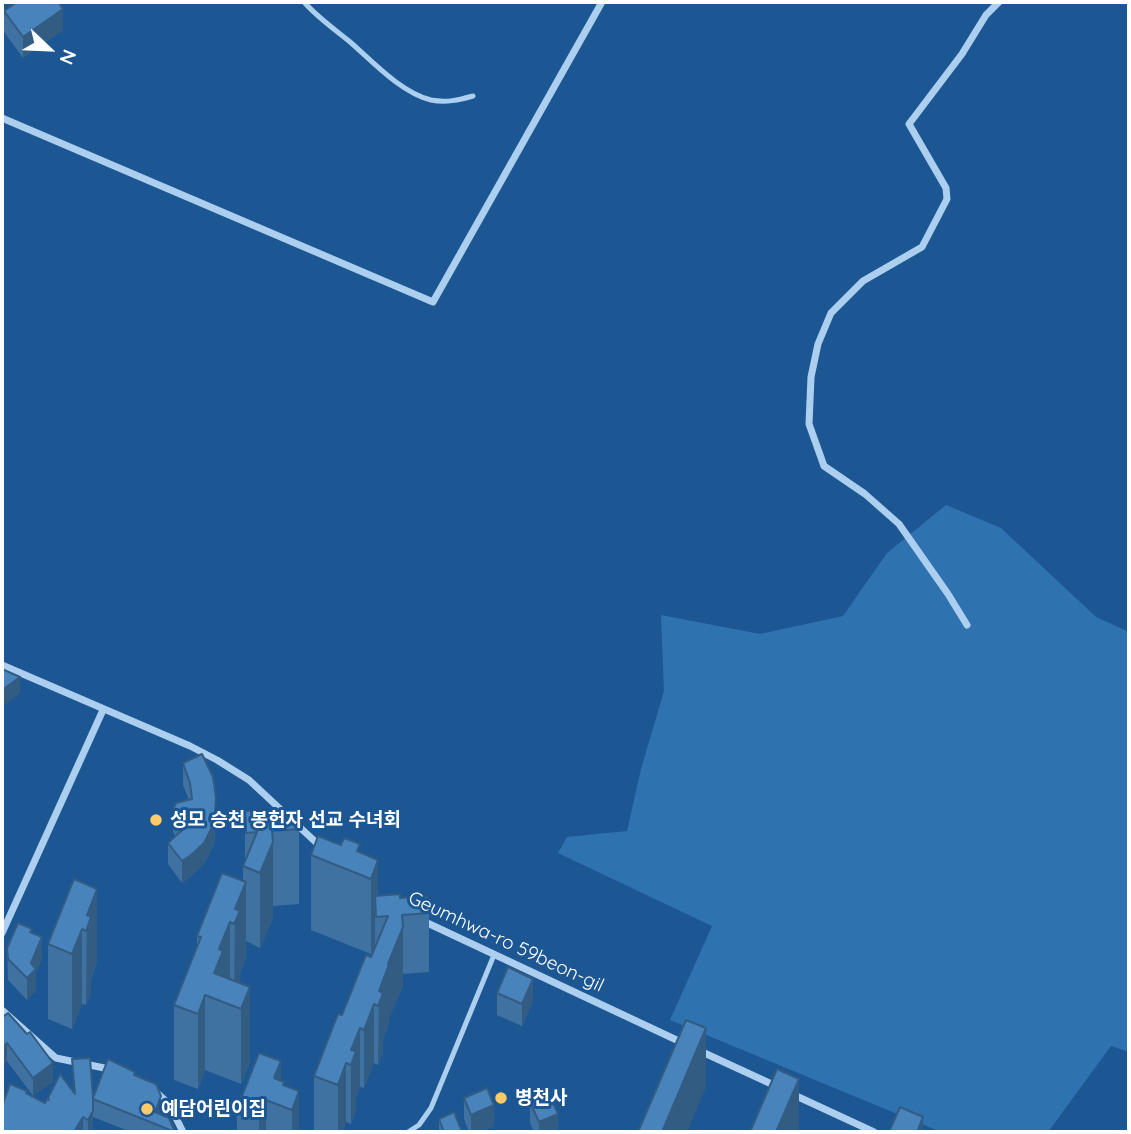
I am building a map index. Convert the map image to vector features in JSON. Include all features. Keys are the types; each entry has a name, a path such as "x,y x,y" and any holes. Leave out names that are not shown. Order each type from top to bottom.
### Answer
{"street":[{"path":"2,118 433,302 601,2"},
{"path":"967,625 900,524 865,494 824,466 809,424 811,377 818,344 831,313 863,281 922,247 947,199 946,188 909,124 962,54 986,15 999,2"},
{"path":"2,665 218,760 248,780 326,850"},
{"path":"2,933 103,710"},
{"name":"Geumhwa-ro 59beon-gil","path":"414,917 874,1132"},
{"path":"2,1010 56,1058 118,1071"},
{"path":"151,1087 169,1104 183,1132"}],"lane":[{"path":"304,2 405,88 429,100 442,102 473,96"},
{"path":"408,1132 419,1125 431,1108 494,955"}],"shaded area":[{"path":"946,505 1001,528 1096,617 1129,632 1129,1052 1111,1046 1048,1132 941,1132 670,1020 712,926 558,853 567,837 627,831 641,769 664,691 661,615 760,634 843,616 887,553"}],"building":[{"path":"17,2 58,2 63,9 23,37 4,11"},
{"path":"2,669 20,677 2,690"},
{"path":"202,754 213,777 216,798 214,823 204,843 182,861 168,843 191,822 176,816 173,810 176,803 192,799 183,763"},
{"path":"270,810 270,814 298,812 299,829 272,831 273,842 260,873 243,866 257,832 246,833 245,811"},
{"path":"318,836 341,845 344,838 360,844 357,851 378,860 371,879 311,855"},
{"path":"222,873 246,882 235,909 240,911 234,924 230,922 219,949 223,951 214,973 250,987 241,1009 205,995 198,1014 174,1005 201,937 197,936"},
{"path":"74,879 97,889 87,915 91,917 86,931 82,929 72,954 48,944"},
{"path":"400,894 400,898 427,896 429,913 402,915 403,927 379,991 383,993 378,1006 374,1004 364,1030 360,1028 351,1050 356,1051 351,1065 346,1063 338,1085 314,1076 338,1014 342,1015 366,955 371,957 388,916 376,917 375,896"},
{"path":"18,923 42,937 31,963 36,969 27,978 8,959 7,948"},
{"path":"508,967 533,979 522,1004 497,993"},
{"path":"2,1013 4,1016 8,1013 27,1034 30,1032 53,1063 33,1078 7,1043 2,1046"},
{"path":"686,1020 706,1028 662,1132 638,1132"},
{"path":"259,1053 281,1061 274,1078 299,1091 292,1110 266,1100 259,1118 237,1109"},
{"path":"90,1058 93,1098 108,1059 135,1072 134,1075 156,1084 161,1096 155,1112 169,1118 175,1132 93,1099 93,1111 88,1120 83,1117 74,1132 2,1132 2,1106 10,1084 45,1103 49,1100 60,1074 75,1094 72,1059"},
{"path":"777,1069 799,1079 776,1132 750,1132"},
{"path":"487,1088 494,1105 471,1115 464,1098"},
{"path":"549,1094 558,1114 539,1122 530,1102"},
{"path":"900,1107 923,1117 917,1132 889,1132"},
{"path":"454,1112 462,1132 444,1132 439,1119"}],"place":[{"name":"성모 승천 봉헌자 선교 수녀회","path":"156,820"},
{"name":"병천사","path":"501,1098"},
{"name":"예담어린이집","path":"147,1109"}]}
